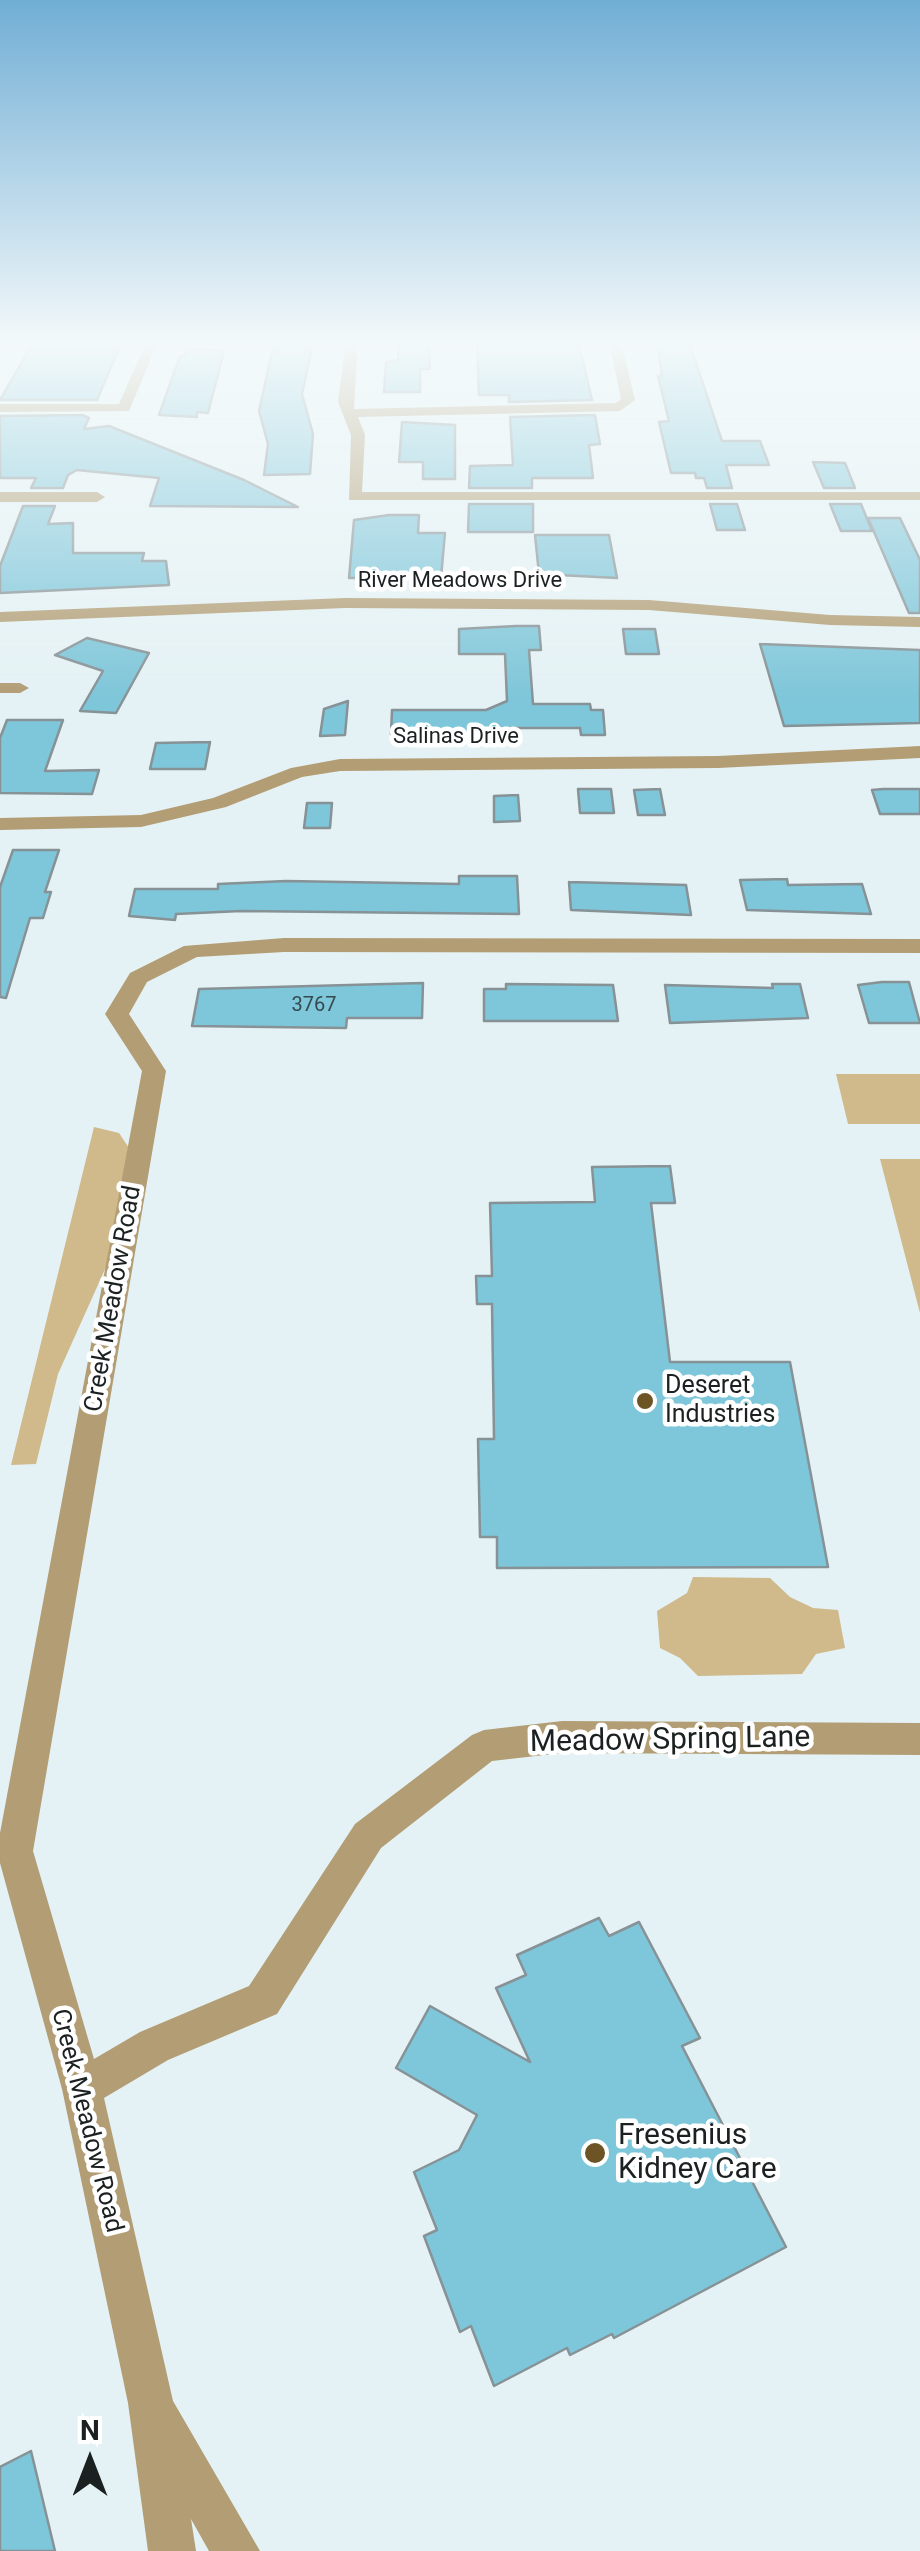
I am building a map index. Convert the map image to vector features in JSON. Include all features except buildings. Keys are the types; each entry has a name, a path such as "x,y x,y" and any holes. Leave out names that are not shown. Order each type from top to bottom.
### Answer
{"street":[{"path":"356,461 354,498 920,496"},
{"path":"0,497 97,496"},
{"name":"River Meadows Drive","path":"0,616 326,604 611,604 920,622"},
{"name":"Salinas Drive","path":"0,824 141,821 219,803 298,772 340,765 718,762 920,752"},
{"name":"Creek Meadow Road","path":"172,2551 151,2403 82,2089 15,1852 154,1071 116,1014 138,978 192,952 284,945 920,946"},
{"name":"Meadow Spring Lane","path":"82,2089 154,2046 263,2000 368,1836 484,1746 562,1737 920,1739"},
{"name":"Creek Meadow Road","path":"151,2403 236,2551"}],"shaded area":[{"path":"836,1074 920,1074 920,1124 848,1124"},
{"path":"94,1127 119,1133 131,1151 110,1258 58,1374 36,1464 11,1465"},
{"path":"880,1159 920,1159 920,1313"},
{"path":"693,1577 770,1578 790,1597 813,1608 838,1610 845,1648 816,1654 802,1674 698,1676 680,1658 660,1648 657,1611 687,1593"}],"place":[{"name":"Deseret Industries","path":"645,1401"},
{"name":"Fresenius Kidney Care","path":"595,2153"}]}
